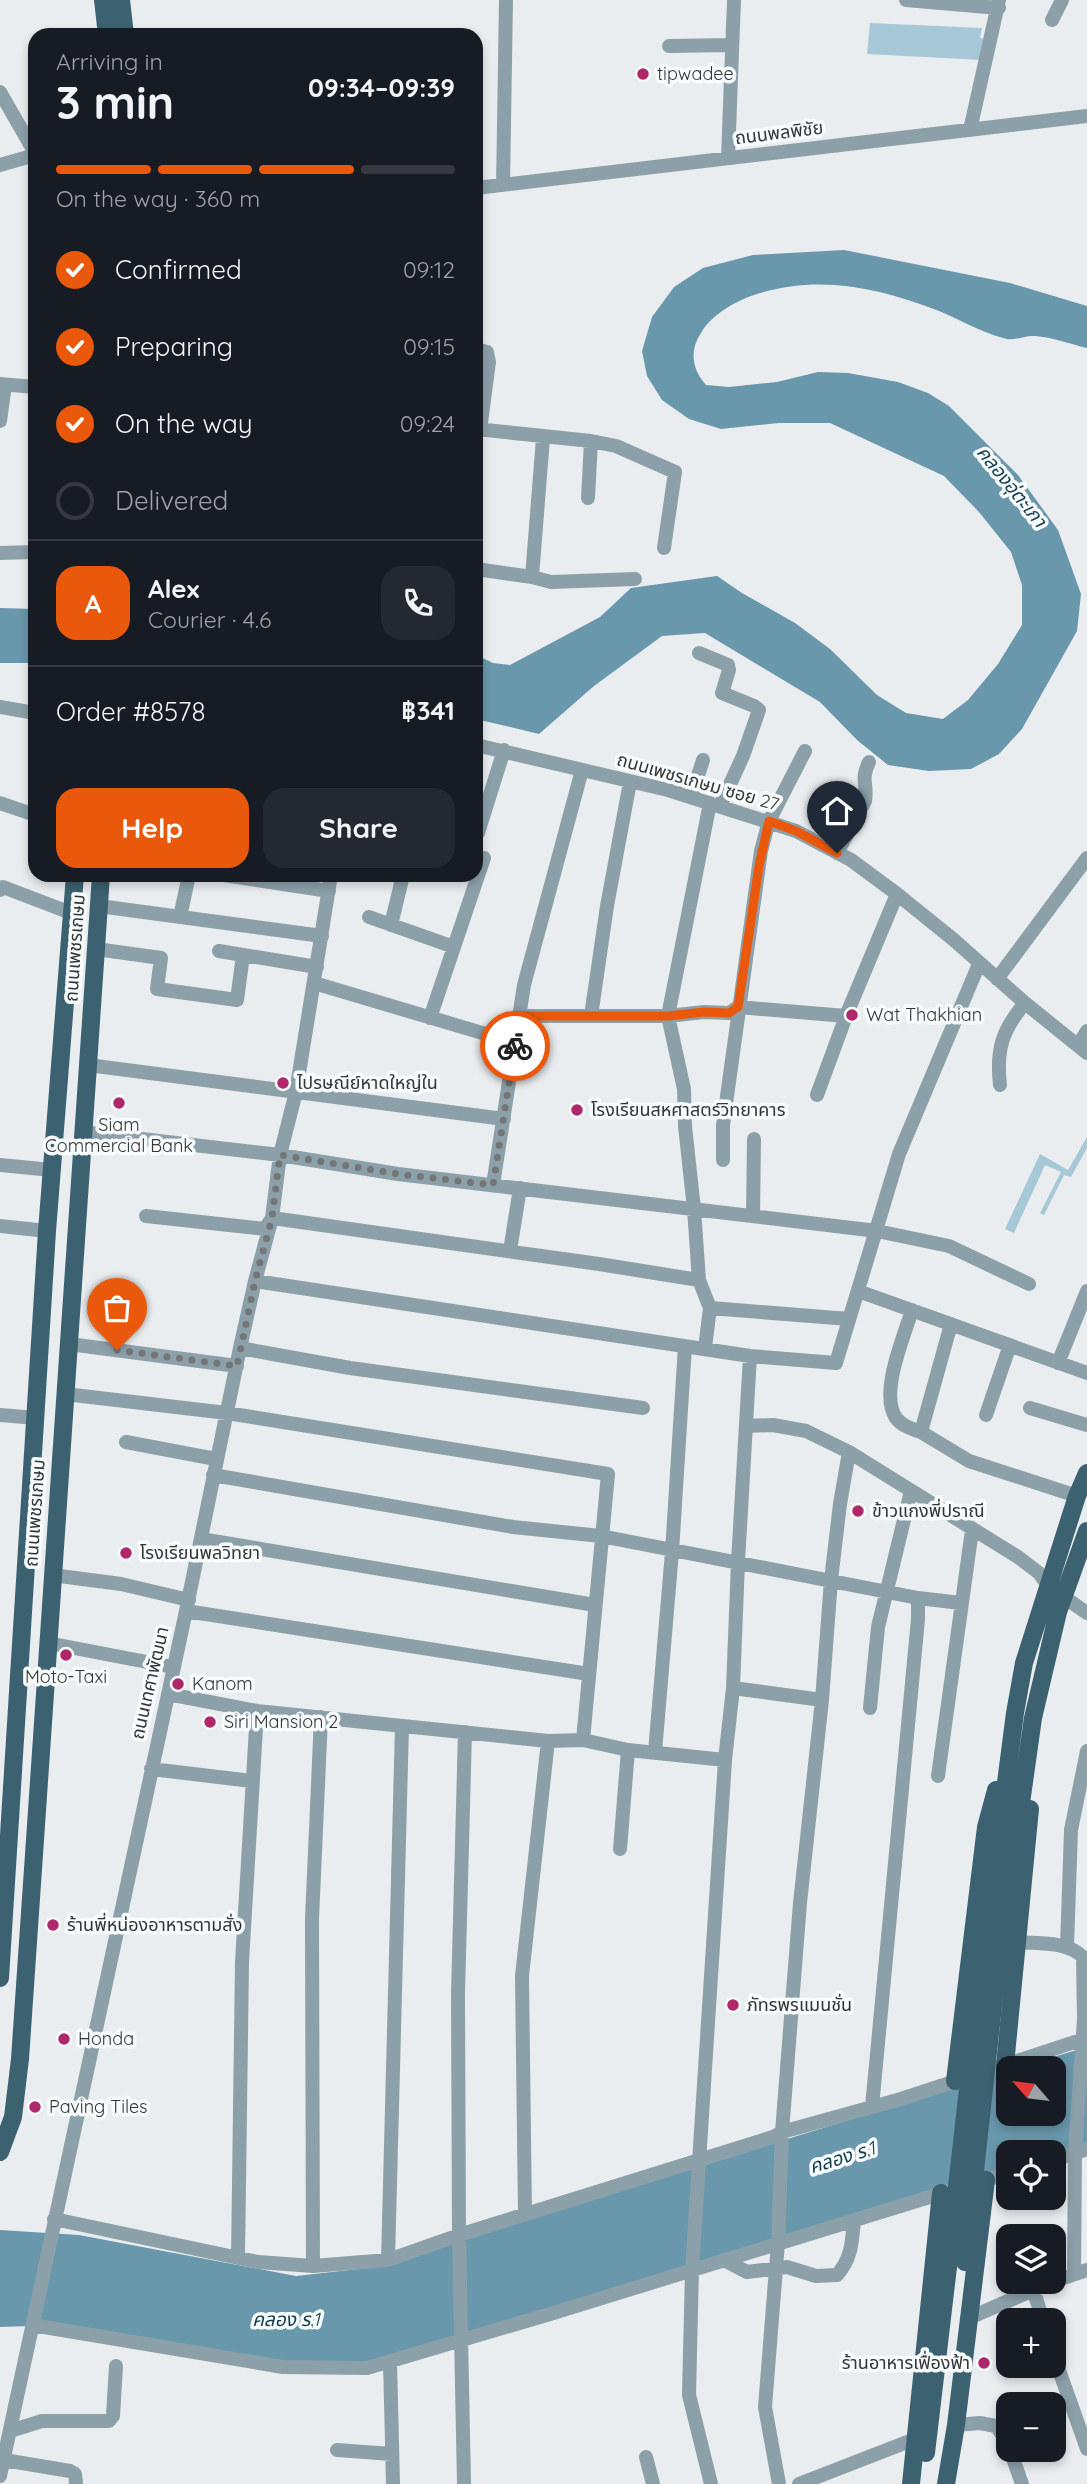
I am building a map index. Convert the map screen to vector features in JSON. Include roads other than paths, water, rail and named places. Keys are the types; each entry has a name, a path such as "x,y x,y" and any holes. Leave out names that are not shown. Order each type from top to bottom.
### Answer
{"main road":[{"path":"103,0 106,28"},
{"path":"121,0 124,28"},
{"name":"ถนนเพชรเกษม","path":"0,1978 47,1231 74,882"},
{"name":"ถนนเพชรเกษม","path":"0,2152 13,2117 20,2059 101,882"},
{"path":"62,1038 77,1051 90,1041"},
{"path":"58,1081 68,1071 81,1075 87,1084"},
{"path":"1056,1592 1077,1496 1087,1473"},
{"path":"31,1501 57,1504"},
{"path":"1006,2056 1029,1835 1024,1662 1087,1531"},
{"path":"939,2484 956,2264 987,1990 1024,1716"},
{"path":"955,2081 986,1827 1024,1716"},
{"path":"15,1736 41,1739"},
{"path":"946,2484 956,2425 986,2180"},
{"path":"911,2484 941,2193"},
{"path":"922,2484 956,2264"}],"street":[{"path":"502,185 506,0"},
{"path":"728,158 734,0"},
{"path":"906,0 999,4 970,130"},
{"path":"1052,20 1062,0"},
{"path":"669,46 732,45"},
{"path":"0,92 28,142"},
{"name":"ถนนพลพิชัย","path":"483,187 1087,116"},
{"path":"0,165 28,156"},
{"path":"483,351 487,352 489,362 483,399"},
{"path":"0,421 2,384 28,386"},
{"path":"483,431 616,446 675,472 664,548"},
{"path":"532,577 543,438"},
{"path":"588,498 591,441"},
{"path":"0,553 28,552"},
{"path":"483,570 551,582 635,579"},
{"path":"699,653 728,665 722,693 759,710 743,756 715,804 668,1016 684,1089 699,1280 710,1307 705,1348"},
{"path":"0,707 28,712"},
{"name":"ถนนเพชรเกษม ซอย 27","path":"483,746 691,797 796,831 851,860 897,894 1083,1049"},
{"path":"483,817 504,750"},
{"path":"723,1160 723,1125 758,871 769,821 805,751"},
{"path":"691,797 703,760"},
{"path":"837,853 865,800 862,780 869,762"},
{"path":"493,1185 524,985 582,770"},
{"path":"591,1016 607,906 631,782"},
{"path":"0,803 28,813"},
{"path":"997,979 1087,858"},
{"path":"180,917 188,882"},
{"path":"270,882 329,891"},
{"name":"ถนนเทศาพัฒนา","path":"0,2476 188,1606 240,1348 272,1218 280,1155 296,1093 330,882"},
{"path":"391,925 401,882"},
{"path":"430,1018 476,882"},
{"path":"1,888 71,913"},
{"path":"817,1095 846,1016 897,894"},
{"path":"99,906 322,936"},
{"path":"369,917 454,947"},
{"path":"96,949 161,958 157,989 237,1000 243,955"},
{"path":"219,951 317,967"},
{"path":"255,1281 750,1356 836,1363 899,1154 979,964"},
{"path":"314,983 516,1043"},
{"path":"1000,1085 1000,1061 1005,1029 1025,1003"},
{"path":"520,1016 668,1016 704,1012 729,1013 738,1007 846,1016"},
{"path":"1083,1049 1087,1031"},
{"path":"89,1065 504,1119"},
{"path":"82,1132 280,1155 398,1174 877,1231 949,1246 1029,1284"},
{"path":"753,1216 754,1139"},
{"path":"0,1164 52,1170"},
{"path":"510,1251 520,1188"},
{"path":"146,1216 265,1229 272,1218 699,1280"},
{"path":"0,1226 47,1231"},
{"path":"859,1291 1087,1373"},
{"path":"1058,1363 1087,1292"},
{"path":"710,1307 849,1319"},
{"path":"912,1310 889,1388 896,1418 905,1426 921,1432 969,1461 1077,1496"},
{"path":"921,1432 951,1324"},
{"path":"69,1344 237,1366"},
{"path":"986,1415 1010,1345"},
{"path":"655,1752 672,1552 685,1346"},
{"path":"240,1348 350,1368 643,1408"},
{"path":"711,2484 689,2395 692,2265 725,1760 733,1688 750,1356"},
{"path":"65,1394 227,1413 608,1474 583,1740"},
{"path":"1030,1408 1087,1425"},
{"path":"0,1415 36,1418"},
{"path":"746,1426 774,1425 806,1430 849,1452 1039,1573 1056,1592 1087,1613"},
{"path":"126,1442 216,1459"},
{"path":"779,2484 765,2407 778,2243 782,2132 800,1903 822,1700 831,1580 849,1452"},
{"path":"214,1475 513,1527 601,1536 918,1598 961,1603"},
{"path":"870,1708 878,1627 911,1491"},
{"path":"938,1776 972,1530"},
{"path":"201,1539 595,1605"},
{"path":"52,1575 121,1584 188,1606 589,1674"},
{"path":"872,2107 918,1598"},
{"path":"48,1643 173,1667"},
{"path":"733,1688 822,1700"},
{"path":"168,1694 257,1711 548,1741 583,1740 628,1750 725,1760"},
{"path":"239,2258 242,1962 257,1711"},
{"path":"313,2266 312,1919 321,1717"},
{"path":"388,2260 402,1726"},
{"path":"464,2484 458,1994 465,1732"},
{"path":"525,2215 522,1976 548,1741"},
{"path":"620,1849 628,1750"},
{"path":"1067,1946 1071,1830 1087,1751"},
{"path":"151,1769 252,1781"},
{"path":"1018,1942 1067,1946 1083,1957 1085,2038 1077,2138 1081,2151 1080,2272"},
{"path":"1032,2056 1085,2038"},
{"path":"54,2219 239,2258 313,2266 388,2260 459,2242 525,2215 698,2165 782,2132 996,2068"},
{"path":"32,2325 283,2367 367,2368 461,2341 692,2265 724,2260 996,2177"},
{"path":"724,2260 747,2272 787,2267 816,2276 837,2275 848,2263 854,2220"},
{"path":"969,2318 1023,2294"},
{"path":"390,2361 393,2484"},
{"path":"10,2431 51,2420 109,2421 113,2416 116,2366"},
{"path":"1062,2378 1087,2449"},
{"path":"956,2425 980,2423 996,2426"},
{"path":"799,2484 831,2478 915,2440"},
{"path":"337,2450 392,2454"},
{"path":"646,2457 653,2484"},
{"path":"4,2460 70,2471 75,2474 76,2484"},
{"path":"1014,2462 1022,2484"}],"water":[{"name":"คลองอุ่ตะเภา","path":"844,250 1010,283 1087,306 1087,348 1041,337 1007,339 917,303 872,290 849,286 804,285 780,288 741,300 706,326 695,346 695,366 706,385 729,387 777,382 818,372 848,373 898,382 928,393 949,406 1018,475 1058,530 1081,594 1077,631 1022,729 999,754 971,769 929,771 888,765 857,740 820,702 705,633 662,636 594,686 539,734 483,721 483,658 493,663 510,665 600,617 631,588 717,576 795,623 830,649 877,695 906,713 943,719 968,700 998,664 1022,625 1022,585 1011,552 979,512 944,476 830,423 779,423 721,429 689,419 662,400 647,376 642,351 652,317 674,287 703,268 753,255"},
{"path":"0,608 28,609 28,663 0,663"},
{"name":"คลอง ร.1","path":"1087,2047 1087,2147 1066,2153 1066,2140 996,2140 996,2175 371,2364 284,2365 59,2325 0,2327 0,2230 79,2235 296,2276 368,2268 996,2075 996,2126 1066,2126 1066,2056 1057,2056"}],"place":[{"name":"tipwadee","path":"643,74"},
{"name":"Wat Thakhian","path":"852,1015"},
{"name":"ไปรษณีย์หาดใหญ่ใน","path":"283,1083"},
{"name":"Siam Commercial Bank","path":"119,1103"},
{"name":"โรงเรียนสหศาสตร์วิทยาคาร","path":"577,1110"},
{"name":"ข้าวแกงพี่ปราณี","path":"858,1511"},
{"name":"โรงเรียนพลวิทยา","path":"126,1553"},
{"name":"Moto-Taxi","path":"66,1655"},
{"name":"Kanom","path":"178,1684"},
{"name":"Siri Mansion 2","path":"210,1722"},
{"name":"ร้านพี่หน่องอาหารตามสั่ง","path":"53,1925"},
{"name":"ภัทรพรแมนชั่น","path":"733,2005"},
{"name":"Honda","path":"64,2039"},
{"name":"Paving Tiles","path":"35,2107"},
{"name":"ร้านอาหารเฟื่องฟ้า","path":"984,2363"}]}
